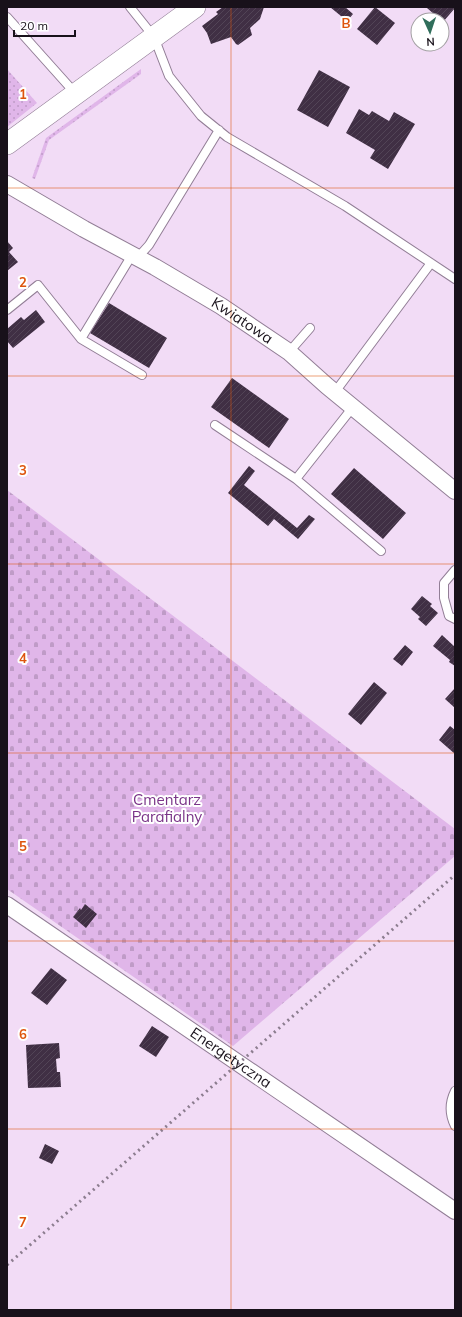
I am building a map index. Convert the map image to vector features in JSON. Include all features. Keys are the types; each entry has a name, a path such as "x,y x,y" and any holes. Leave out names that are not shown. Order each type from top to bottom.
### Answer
{"street":[{"path":"7,144 194,7"},
{"name":"Kwiatowa","path":"7,184 221,306 289,352 455,491"},
{"name":"Energetyczna","path":"7,905 455,1211"}],"lane":[{"path":"130,7 154,37 169,76 202,116 227,137 345,206 455,279"},
{"path":"7,17 75,94"},
{"path":"81,339 135,256 140,255 149,245 219,130"},
{"path":"335,392 432,263"},
{"path":"7,310 38,285 81,339 142,375"},
{"path":"289,352 310,328"},
{"path":"296,479 353,407"},
{"path":"215,425 296,479 381,552"},
{"path":"455,570 444,583 444,598 448,616 455,619"},
{"path":"455,1091 450,1109 455,1126"}],"green space":[{"path":"7,69 37,103 7,127"},
{"path":"141,69 141,74 49,140 35,179 32,178 46,138"},
{"name":"Cmentarz Parafialny","path":"7,490 455,829 455,856 233,1046 7,889"}],"building":[{"path":"223,7 264,7 260,19 250,28 252,35 238,45 231,37 211,44 207,33 202,26 218,14 216,12"},
{"path":"330,7 345,7 353,14 347,21"},
{"path":"375,7 395,23 377,45 357,29"},
{"path":"455,7 450,14 450,12 432,12 427,8"},
{"path":"319,70 350,87 328,127 297,110"},
{"path":"359,109 369,115 372,111 389,121 394,112 415,124 388,169 370,158 375,150 346,133"},
{"path":"7,241 13,248 9,252 18,262 7,271"},
{"path":"109,303 167,338 149,368 90,333"},
{"path":"36,310 45,322 13,348 7,341 7,329 21,317 24,320"},
{"path":"232,378 289,419 269,448 211,407"},
{"path":"249,466 255,471 244,485 297,528 309,515 315,519 298,539 274,519 268,526 228,493"},
{"path":"354,468 406,513 383,539 331,494"},
{"path":"422,596 432,604 430,606 438,613 426,626 418,619 420,617 411,609"},
{"path":"442,635 455,647 455,666 433,646"},
{"path":"405,645 413,652 402,666 393,659"},
{"path":"374,682 387,693 361,725 348,714"},
{"path":"455,688 455,708 445,699"},
{"path":"450,726 455,730 455,754 439,740"},
{"path":"85,904 97,914 86,928 73,917"},
{"path":"51,968 67,980 47,1005 31,993"},
{"path":"152,1026 169,1037 156,1057 139,1046"},
{"path":"59,1043 60,1058 56,1059 57,1072 60,1072 61,1087 28,1088 26,1045"},
{"path":"45,1144 59,1151 52,1164 39,1158"}],"railway":[{"path":"7,1265 455,875"}]}
